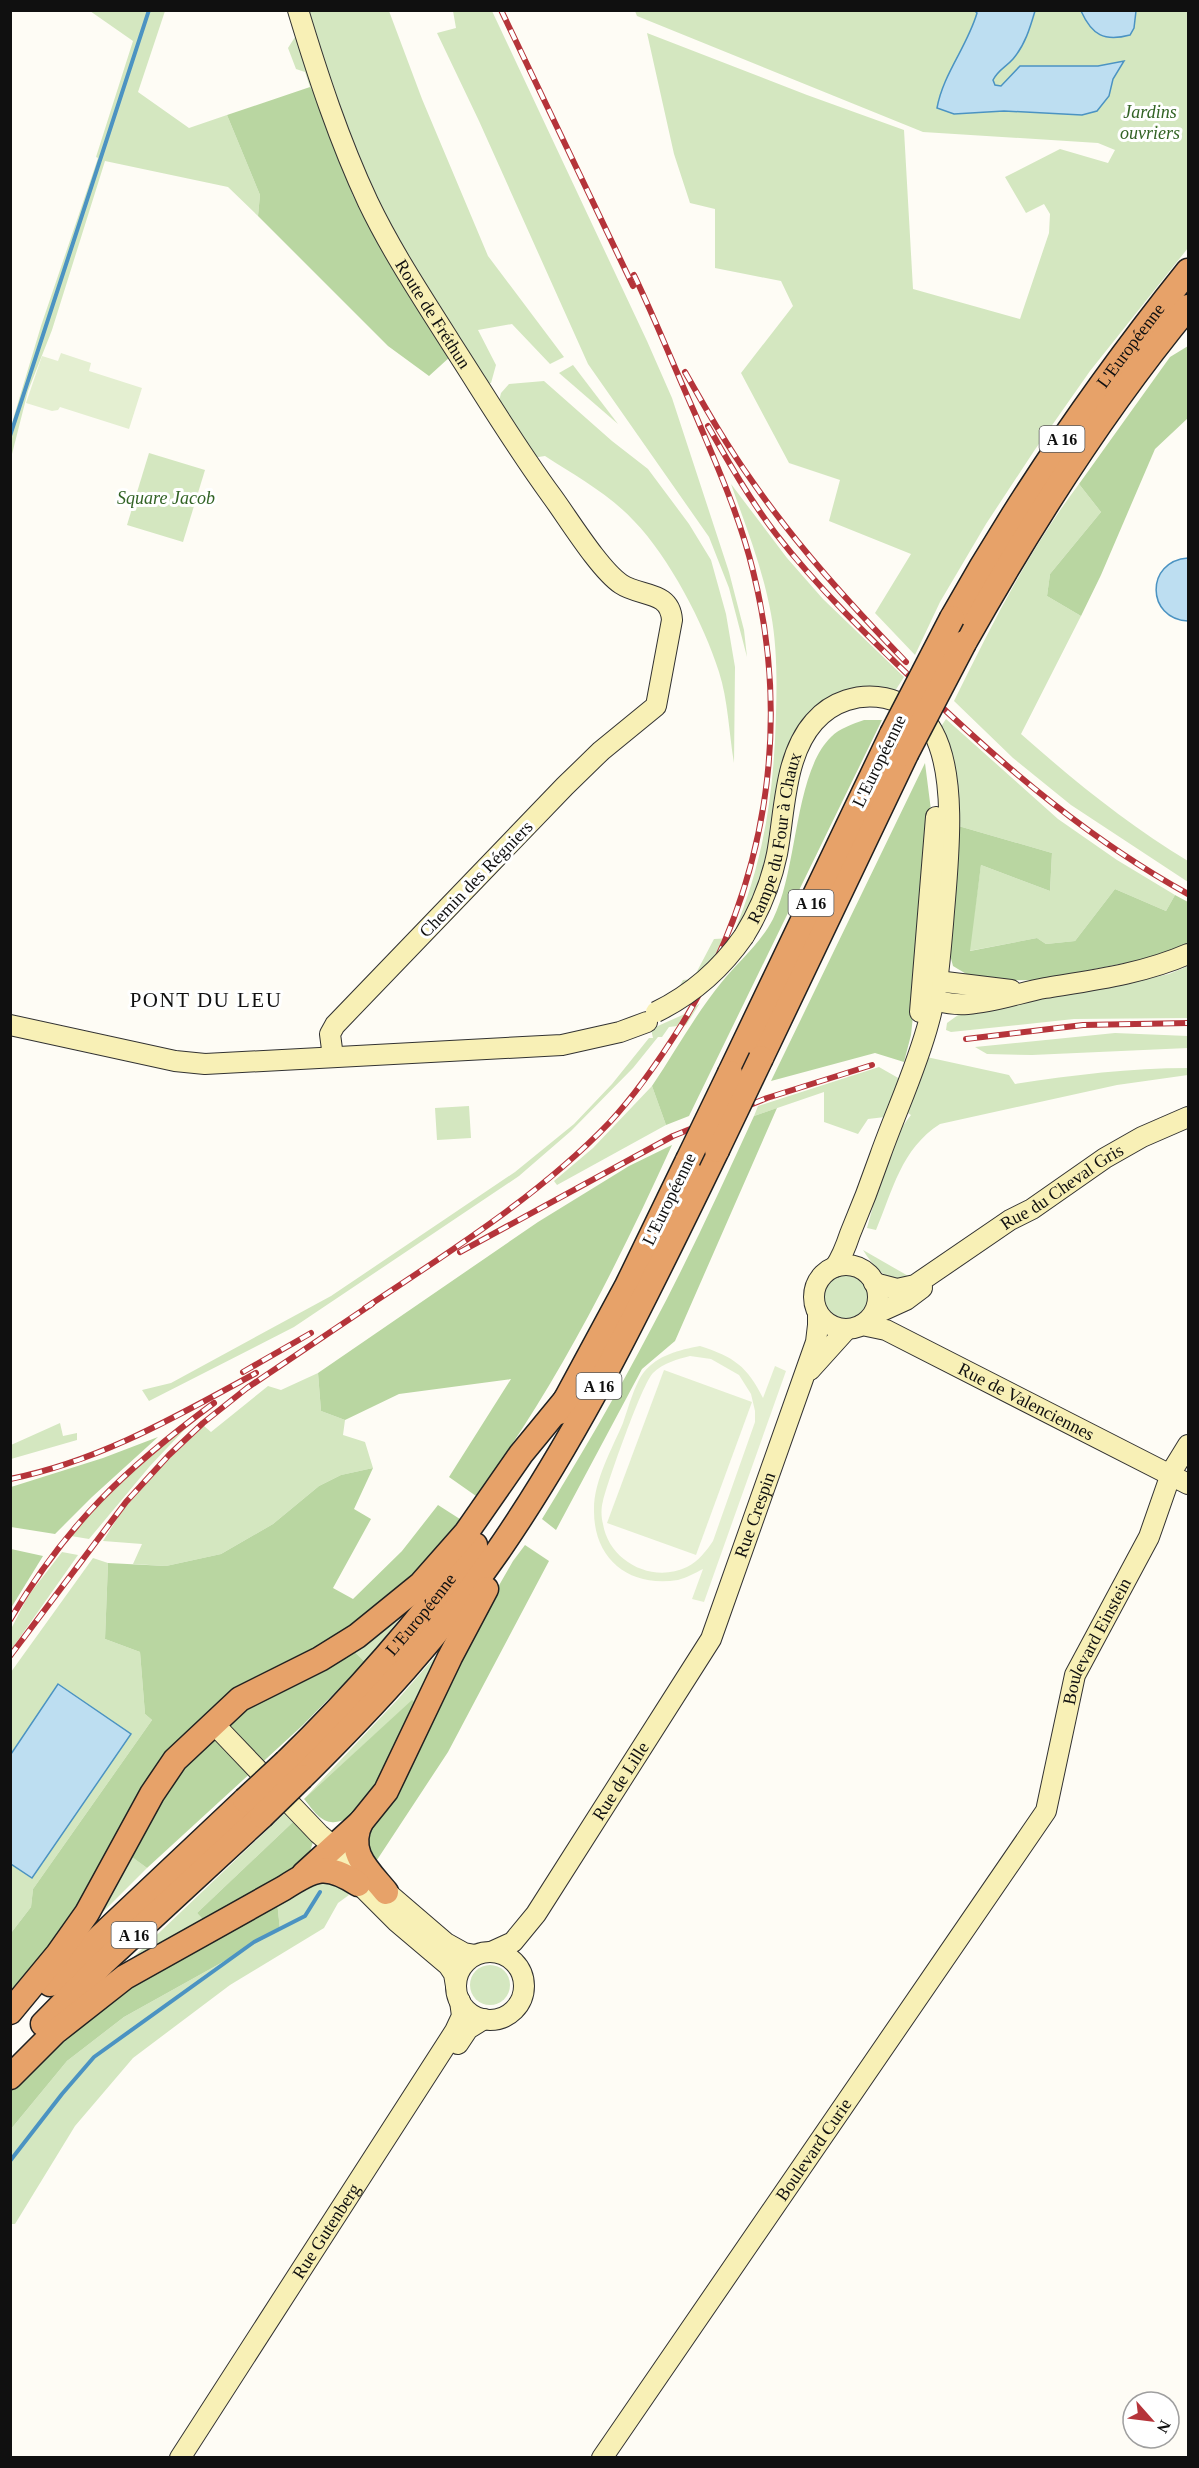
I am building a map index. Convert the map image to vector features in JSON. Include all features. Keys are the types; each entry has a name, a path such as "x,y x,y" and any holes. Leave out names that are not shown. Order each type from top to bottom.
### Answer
{"highway":[{"name":"L'Européenne","path":"577,1403 627,1286 892,734 952,618 1000,535 1075,420 1188,271"},
{"name":"L'Européenne","path":"10,2025 84,1952 253,1808 408,1667 454,1611 487,1545 577,1403 637,1314 906,754 1013,555 1055,489 1122,393 1188,307"},
{"path":"386,1892 358,1857 356,1837 362,1822 393,1780 462,1632 487,1545 518,1499 532,1439 577,1403"},
{"path":"10,2012 58,1954 87,1913 167,1770 213,1723 249,1693 320,1659 375,1624 421,1584 487,1545"},
{"name":"L'Européenne","path":"10,2058 253,1808"},
{"path":"10,2077 55,2032 116,1983 284,1888 304,1874 328,1844 362,1822"},
{"path":"304,1874 331,1870 358,1884"}],"main road":[{"name":"Route de Fréthun","path":"298,10 332,118 364,194 390,245 528,462 604,566 626,586 662,598 671,614 671,627 657,702 646,715"},
{"name":"Rampe du Four à Chaux","path":"652,1017 705,981 726,960 744,936 760,907 771,880 792,766 804,736 821,714 845,700 870,697 892,700 909,708 929,724 945,764 948,796 948,847 922,1045 863,1203"},
{"name":"Rampe du Four à Chaux","path":"333,1057 562,1045 588,1041 683,1005 715,980 747,943 772,897 799,775 812,742 828,723 841,714 857,709 874,708 901,716 917,729 930,750 936,772 937,808 929,990"},
{"name":"Chemin des Régniers","path":"333,1057 330,1034 335,1026 581,770 606,746 646,715"},
{"path":"929,990 962,1004 983,1002 1132,973 1188,954"},
{"path":"10,1025 194,1064 333,1057"},
{"name":"Rue du Cheval Gris","path":"868,1276 892,1288 908,1288 941,1269 1005,1223 1027,1212 1105,1158 1142,1137 1188,1117"},
{"path":"835,1267 844,1251 863,1203"},
{"path":"863,1203 855,1241 878,1300 861,1323 830,1325 818,1313 814,1299 816,1286 823,1275 835,1267 847,1265 868,1276"},
{"name":"Rue du Cheval Gris","path":"861,1323 912,1297 941,1269"},
{"name":"Rue Crespin","path":"706,1648 719,1618 802,1383 817,1335 818,1313"},
{"name":"Rue Crespin","path":"802,1383 819,1358 861,1323"},
{"name":"Rue de Valenciennes","path":"861,1323 886,1330 1188,1484"},
{"name":"Boulevard Einstein","path":"1025,1843 1048,1806 1075,1675 1149,1537 1170,1475 1188,1445"},
{"name":"Rue de Lille","path":"518,1967 520,1946 536,1914 706,1648"},
{"path":"213,1723 328,1844 358,1884 396,1921 448,1965 454,1974 458,1994 470,2013 493,2020 506,2016 519,2003 524,1984 518,1967 507,1956 452,1946 328,1844"},
{"name":"Boulevard Curie","path":"602,2457 1025,1843"},
{"name":"Rue de Lille","path":"483,1953 509,1945 536,1914"},
{"path":"458,1994 458,1975 463,1965 483,1953"},
{"name":"Rue Gutenberg","path":"180,2457 455,2031 462,2016 458,1994"},
{"name":"Rue Gutenberg","path":"191,2457 464,2034 475,2023 484,2019"}],"green space":[{"path":"90,11 165,11 138,92 189,128 227,115 260,195 258,216 228,187 105,161 52,330 28,391 11,458 11,429 14,416 41,326 98,158 96,157 133,41"},
{"path":"287,11 389,11 422,99 488,256 564,357 550,364 512,324 478,330 496,365 491,383 484,384 396,270 353,196 317,98 305,72 296,69 288,48 295,37"},
{"path":"453,11 492,11 647,341 672,398 729,572 744,630 747,657 729,588 709,537 588,364 437,33 456,28"},
{"name":"Jardins ouvriers","path":"635,11 1188,11 1188,248 1090,371 1034,451 986,524 940,602 915,655 875,613 911,554 829,521 840,480 789,463 741,373 793,306 781,281 715,268 715,209 690,203 674,154 647,33 904,130 913,289 1020,319 1049,233 1050,214 1044,204 1026,213 1005,177 1060,149 1108,163 1115,150 1098,143 923,132 637,16"},
{"path":"310,87 317,98 353,196 396,270 451,356 429,376 388,346 258,216 260,195 227,115"},
{"path":"1188,346 1188,418 1155,449 1081,616 1047,596 1050,574 1101,512 1079,484 1170,357"},
{"path":"61,353 91,363 89,371 142,388 129,429 60,407 52,411 26,403 42,356 58,361"},
{"path":"573,365 618,424 559,373"},
{"path":"544,381 612,441 648,469 689,524 711,560 726,614 735,667 734,763 719,672 695,613 660,553 634,521 603,494 545,456 532,458 498,405 501,393 509,384"},
{"name":"Square Jacob","path":"149,453 205,470 183,542 127,525"},
{"path":"731,484 787,558 823,599 904,677 895,691 867,688 824,701 786,797 754,896 733,935 753,880 770,799 775,743 776,676 774,638 768,597 754,548"},
{"path":"1079,484 1101,512 1050,574 1047,596 1081,616 1021,734 1102,801 1188,861 1188,882 1071,805 1013,758 954,701 1027,562"},
{"path":"946,719 1058,819 1117,860 1175,895 1166,911 1115,889 1075,941 1046,944 1037,938 969,951 981,865 1050,891 1052,853 955,825 953,758 940,728"},
{"path":"864,720 882,720 689,1116 666,1125 652,1086 712,995 756,944 773,919 787,875 803,797 819,753 835,734"},
{"path":"925,763 933,826 911,1035 904,1062 875,1053 771,1081"},
{"path":"955,825 1052,853 1050,891 981,865 970,951 1037,938 1046,944 1075,941 1115,889 1166,911 1175,895 1188,902 1188,943 1151,958 1038,980 978,981 953,966 950,955"},
{"path":"732,938 691,982 675,994 683,980 693,979 714,939"},
{"path":"1188,966 1188,1018 1074,1019 951,1032 946,1030 947,1023 965,1010 1132,982 1169,974"},
{"path":"700,1003 686,1025 669,1027 633,1068 571,1131 519,1176 294,1327 149,1401 142,1390 171,1383 331,1296 515,1172 574,1124 612,1084 649,1038 653,1038 651,1029 687,1013"},
{"path":"1115,1033 1188,1036 1188,1048 1032,1055 987,1054 975,1047"},
{"path":"922,1056 1009,1075 1015,1084 1145,1069 1188,1068 1188,1075 1117,1085 940,1124 916,1145 907,1158 893,1185 876,1230 867,1228 889,1154 902,1127 911,1115 903,1110"},
{"path":"879,1067 900,1079 885,1117 868,1119 858,1134 824,1122 824,1092 754,1116 758,1106"},
{"path":"652,1086 666,1125 557,1185 554,1181 593,1148"},
{"path":"469,1106 471,1138 437,1140 435,1108"},
{"path":"777,1108 675,1341 642,1369 556,1530 542,1519 612,1401 665,1303 754,1116"},
{"path":"672,1145 583,1326 505,1455 476,1496 449,1477 511,1379 399,1394 345,1420 321,1411 318,1373 538,1222 629,1166"},
{"path":"863,1250 910,1277 895,1279 888,1277 872,1263"},
{"path":"841,1273 851,1273 863,1280 870,1292 870,1302 863,1314 851,1321 841,1321 826,1310 822,1302 822,1292 833,1277"},
{"path":"700,1346 722,1354 738,1364 751,1378 763,1398 775,1366 786,1371 704,1602 692,1599 703,1569 678,1580 660,1581 644,1579 617,1566 607,1556 600,1542 595,1527 594,1509 600,1476 644,1372 662,1357","holes":["690,1356 711,1359 739,1375 751,1394 755,1422 713,1541 708,1548 691,1565 674,1572 647,1571 634,1566 614,1549 602,1521 602,1503 634,1413 653,1373 666,1364"]},
{"path":"664,1370 752,1402 696,1555 607,1523"},
{"path":"318,1373 321,1411 345,1420 343,1435 365,1442 373,1468 341,1475 319,1486 273,1524 221,1554 166,1566 133,1564 142,1544 103,1541 122,1511 164,1464 204,1426 211,1432 268,1386 281,1390"},
{"path":"60,1423 63,1436 77,1433 77,1440 11,1459 11,1445"},
{"path":"187,1427 150,1466 89,1539 71,1536 110,1491"},
{"path":"158,1437 55,1534 11,1527 11,1487 103,1458"},
{"path":"373,1468 354,1509 371,1519 333,1588 353,1599 402,1551 438,1505 463,1521 433,1559 339,1637 365,1662 303,1725 147,1868 117,1846 82,1907 11,1997 11,1933 31,1907 33,1889 152,1720 145,1714 140,1652 105,1639 108,1563 166,1566 221,1554 273,1524 319,1486 341,1475"},
{"path":"525,1545 549,1561 448,1752 375,1863 368,1853 367,1833 406,1778 467,1641 513,1561"},
{"path":"10,1549 43,1556 11,1608"},
{"path":"62,1552 78,1555 11,1650 11,1629 28,1596"},
{"path":"93,1558 108,1563 105,1639 140,1652 145,1714 152,1720 33,1889 31,1907 11,1933 11,1672"},
{"path":"421,1592 365,1662 339,1637"},
{"path":"458,1630 422,1707 412,1701 304,1799 399,1698"},
{"path":"412,1700 422,1707 391,1775 380,1790 365,1806 347,1818 331,1822 319,1816 304,1799"},
{"path":"286,1812 294,1821 197,1913 208,1925 100,1989"},
{"path":"294,1821 313,1842 308,1858 297,1869 208,1925 197,1913"},
{"path":"116,1845 147,1868 82,1933"},
{"path":"317,1879 335,1883 349,1895 338,1903 324,1928 230,1985 133,2058 75,2126 15,2224 11,2224 11,2129 67,2061 124,2017 280,1930 277,1901"},
{"path":"277,1901 280,1930 124,2017 67,2061 11,2129 11,2090 51,2048 116,1993"},
{"path":"490,1965 498,1966 504,1971 509,1977 509,1993 504,1999 498,2004 490,2005 482,2004 476,1999 471,1993 470,1985 471,1977 476,1971 482,1966"}],"water":[{"path":"975,11 1035,11 1021,48 995,77 993,80 995,85 1001,86 1020,66 1098,66 1124,61 1113,79 1109,96 1097,111 1082,115 1004,111 954,114 937,108 944,84 973,25 977,13"},
{"path":"1081,11 1136,11 1134,28 1130,35 1106,37 1094,31"},
{"path":"1188,558 1188,621 1174,618 1164,611 1158,601 1156,590 1158,579 1164,569 1174,561"},
{"path":"58,1684 131,1734 32,1878 11,1864 11,1754"}],"waterway":[{"path":"10,436 149,10"},
{"path":"10,2161 94,2057 254,1942 305,1916 320,1892"}],"railway":[{"path":"501,10 633,286"},
{"path":"365,1308 461,1244 523,1199 582,1150 619,1112 665,1050 711,972 734,917 752,862 764,805 770,747 770,688 765,630 753,571 735,511 634,275"},
{"path":"685,372 725,441 787,529 825,575 906,662"},
{"path":"708,426 749,495 776,534 830,597 889,656 990,751 1052,803 1118,851 1188,894"},
{"path":"966,1039 1083,1025 1188,1023"},
{"path":"460,1252 673,1136 767,1098 872,1065"},
{"path":"10,1656 126,1502 169,1455 203,1423 247,1388 372,1304"},
{"path":"243,1372 311,1333"},
{"path":"10,1479 43,1471 107,1449 167,1421 256,1373"},
{"path":"10,1620 53,1555 100,1500 153,1451 214,1403"}],"district":[{"name":"PONT DU LEU","path":"206,1000"}]}
